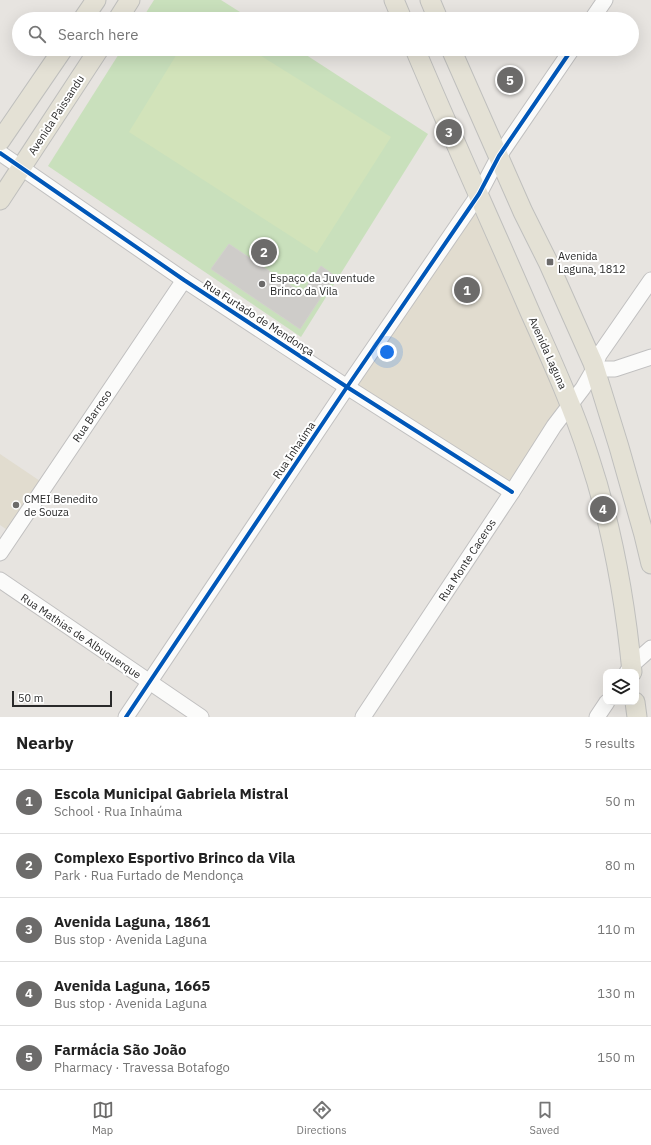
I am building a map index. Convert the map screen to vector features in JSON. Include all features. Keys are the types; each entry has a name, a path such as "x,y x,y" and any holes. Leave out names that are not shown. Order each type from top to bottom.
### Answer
{"main road":[{"path":"88,12 96,0"},
{"path":"122,12 130,0"},
{"path":"394,0 399,12"},
{"path":"430,0 435,12"},
{"path":"0,141 58,56"},
{"name":"Avenida Paissandu","path":"0,200 94,56"},
{"name":"Avenida Laguna","path":"418,56 570,404 589,456 604,506 619,575 630,669"},
{"path":"455,56 523,212 593,363 619,447 651,564"},
{"path":"635,705 637,717"}],"street":[{"path":"597,12 605,0"},
{"name":"Rua Inhaúma","path":"126,717 347,387 479,194 499,156 567,56"},
{"name":"Rua Furtado de Mendonça","path":"0,152 184,280 347,387 512,492"},
{"name":"Rua Barroso","path":"0,553 184,280"},
{"name":"Rua Monte Caceros","path":"363,717 554,426 583,388 594,369 599,355 651,280"},
{"path":"594,369 615,369 651,357"},
{"name":"Rua Mathias de Albuquerque","path":"0,580 201,717"},
{"path":"631,669 651,648"},
{"path":"597,717 605,705"}],"shaded area":[{"path":"479,194 570,404 512,492 347,387"},
{"name":"CMEI Benedito de Souza","path":"0,454 46,485 13,534 0,525"}],"green space":[{"path":"154,0 221,0 240,12 146,12"},
{"path":"118,56 308,56 428,134 301,337 48,166"},
{"path":"176,56 261,56 391,137 317,253 129,132"}],"building":[{"name":"Espaço da Juventude Brinco da Vila","path":"229,244 302,293 321,266 335,276 300,329 211,269"}],"cycle path":[{"path":"126,717 347,387 479,194 499,156 567,56"},
{"path":"0,153 184,280 347,387 512,492"}],"place":[{"name":"Farmácia São João","path":"510,80"},
{"name":"Avenida Laguna, 1861","path":"449,132"},
{"name":"Complexo Esportivo Brinco da Vila","path":"264,252"},
{"name":"Avenida Laguna, 1812","path":"550,262"},
{"name":"Espaço da Juventude Brinco da Vila","path":"262,284"},
{"name":"Escola Municipal Gabriela Mistral","path":"467,290"},
{"name":"CMEI Benedito de Souza","path":"16,505"},
{"name":"Avenida Laguna, 1665","path":"603,509"}]}
